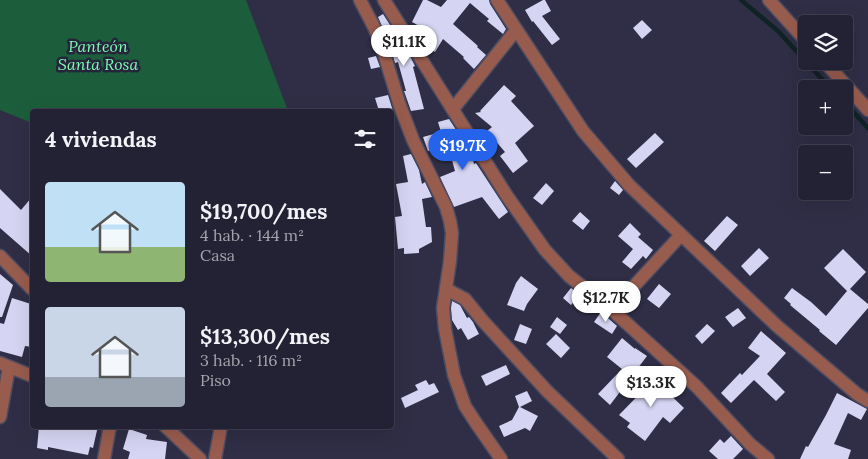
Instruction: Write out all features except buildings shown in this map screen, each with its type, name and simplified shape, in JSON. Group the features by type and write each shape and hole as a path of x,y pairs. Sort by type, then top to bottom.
{"street":[{"path":"360,0 382,48 413,140 446,207 450,220 452,233 444,308 445,329 454,375 465,406 501,459"},
{"path":"384,0 507,196 545,250 569,276 612,310 698,387 750,444 768,459"},
{"path":"497,0 583,131 629,185 777,326 848,387 868,401"},
{"path":"769,0 798,32"},
{"path":"453,109 516,30"},
{"path":"832,70 868,110"},
{"path":"612,310 681,235"},
{"path":"0,256 30,287"},
{"path":"446,289 465,299 547,391 618,459"},
{"path":"0,417 4,365 30,375"},
{"path":"104,459 109,429"},
{"path":"166,429 200,459"},
{"path":"215,459 220,429"}],"green space":[{"name":"Panteón Santa Rosa","path":"0,0 246,0 287,109 30,109 30,122 0,110"}],"waterway":[{"path":"741,0 778,31 823,80"},
{"path":"853,112 868,128"}]}
